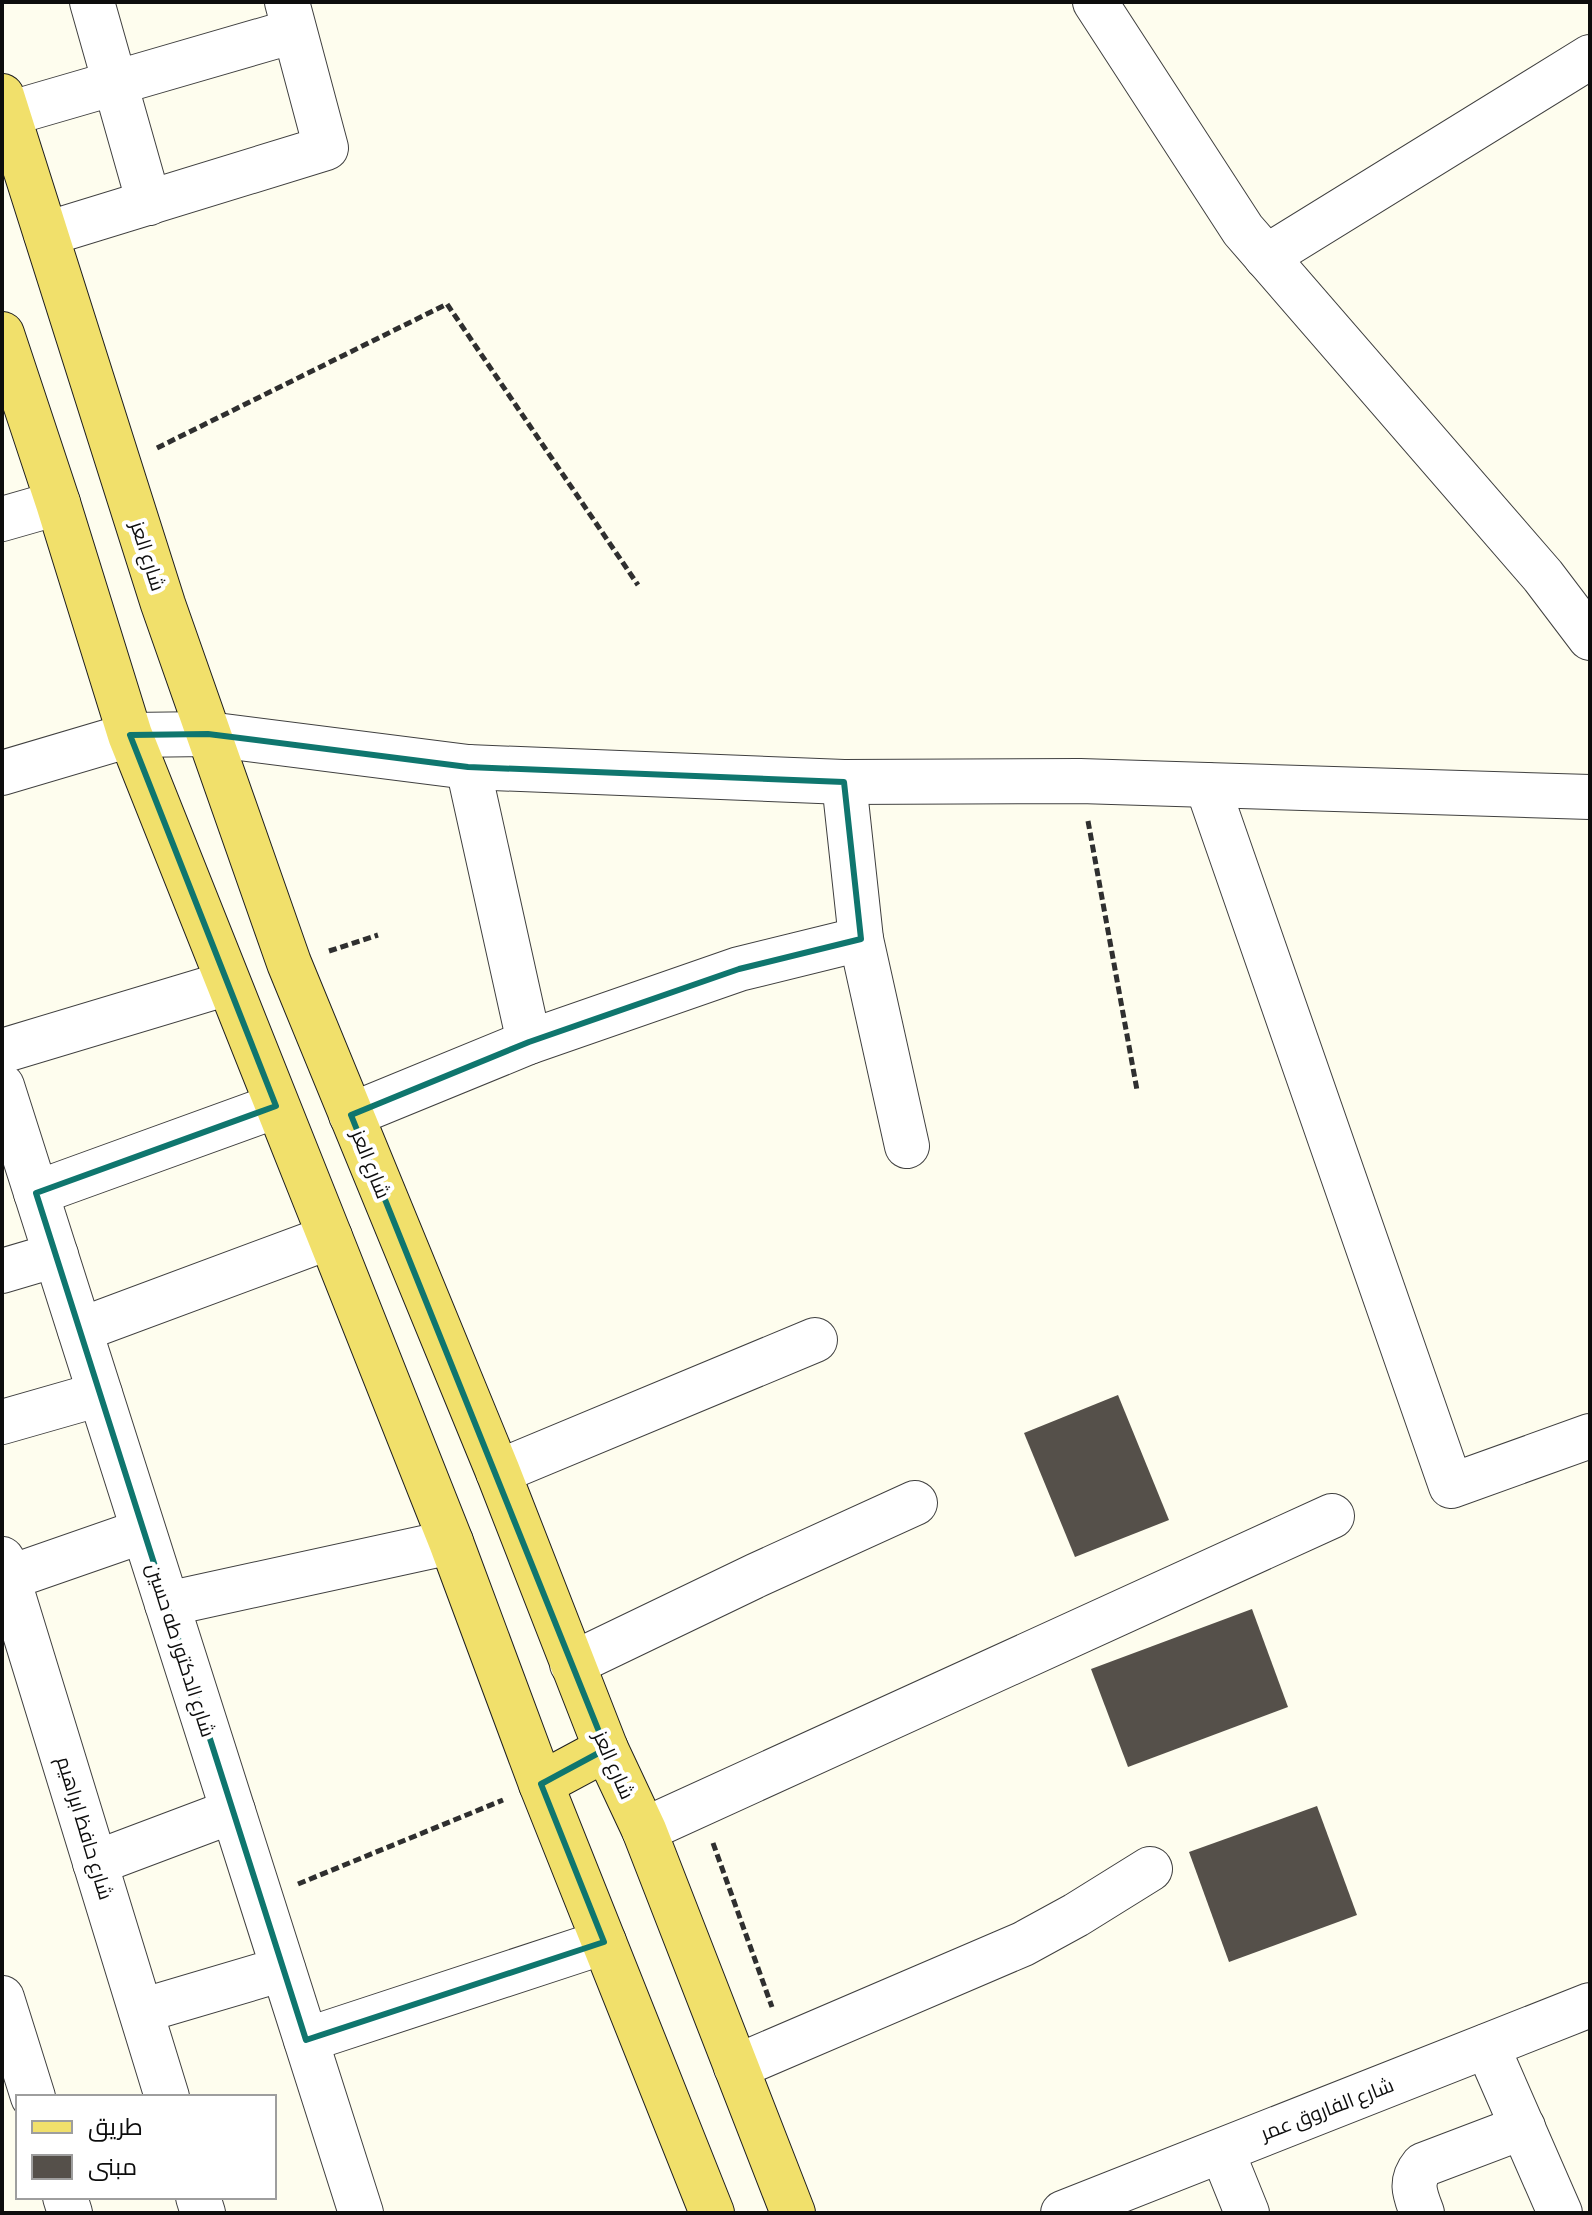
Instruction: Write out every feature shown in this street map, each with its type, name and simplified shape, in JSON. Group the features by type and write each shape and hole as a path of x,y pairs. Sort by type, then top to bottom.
{"main road":[{"name":"شارع العز","path":"5,105 208,734 289,963 498,1472 606,1749 644,1830 793,2213"},
{"path":"2,334 130,735 451,1542 541,1784 712,2213"},
{"path":"541,1784 606,1749"}],"street":[{"path":"92,2 149,203"},
{"path":"1095,2 1243,230 1543,576 1590,638"},
{"path":"5,105 116,85 291,16 326,148 46,234"},
{"path":"1266,257 1590,57"},
{"path":"2,519 58,503"},
{"path":"2,773 130,735 208,734 468,767 844,782 1080,781 1590,797"},
{"path":"468,767 529,1042"},
{"path":"844,782 861,939 907,1146"},
{"path":"1207,785 1451,1486 1590,1436"},
{"path":"351,1115 529,1042 739,969 861,939"},
{"path":"2,1051 228,983"},
{"name":"شارع الدكتور طه حسين","path":"4,1098 361,2213"},
{"path":"36,1193 276,1106"},
{"path":"80,1330 330,1237"},
{"path":"2,1271 56,1255"},
{"path":"498,1472 815,1340"},
{"path":"2,1422 100,1394"},
{"path":"572,1664 915,1503"},
{"path":"644,1830 1332,1516"},
{"path":"8,1592 143,1531"},
{"path":"167,1604 451,1542"},
{"name":"شارع حافظ ابراهيم","path":"8,1592 166,2095"},
{"path":"95,1863 233,1811"},
{"path":"736,2067 1023,1944 1150,1869"},
{"path":"306,2040 604,1942"},
{"path":"141,2011 283,1969"},
{"path":"2,1998 32,2095"},
{"name":"شارع الفاروق عمر","path":"1085,2209 1222,2151 1590,2005"},
{"path":"1487,2046 1560,2213"},
{"path":"1422,2213 1413,2190 1415,2175 1423,2165 1523,2127"},
{"path":"1222,2151 1247,2213"}],"path":[{"path":"120,467 447,304 638,585"},
{"path":"1080,781 1137,1090"},
{"path":"289,963 378,935"},
{"path":"261,1899 541,1784"},
{"path":"698,1805 786,2044"}],"highlighted area":[{"path":"208,734 468,767 844,782 861,939 739,969 529,1042 351,1115 606,1749 541,1784 604,1942 306,2040 36,1193 276,1106 130,735"}],"building":[{"path":"1118,1395 1169,1520 1075,1557 1024,1433"},
{"path":"1252,1609 1288,1707 1128,1767 1091,1669"},
{"path":"1317,1806 1357,1915 1229,1962 1189,1852"}]}
